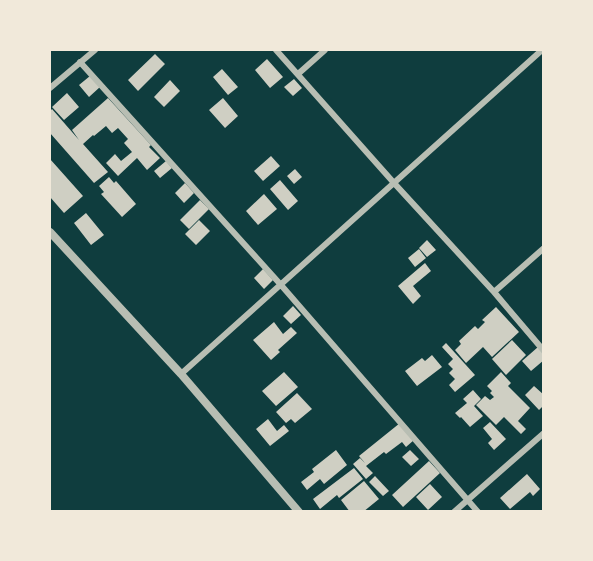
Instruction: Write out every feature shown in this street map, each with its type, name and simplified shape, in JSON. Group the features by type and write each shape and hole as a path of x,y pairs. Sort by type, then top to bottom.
{"street":[{"path":"50,88 95,50"},
{"path":"276,50 494,292 543,351"},
{"path":"298,74 326,50"},
{"path":"181,374 542,50"},
{"path":"80,62 281,285 478,512"},
{"path":"50,232 181,374 298,512"},
{"path":"494,292 543,248"},
{"path":"454,512 543,433"}],"building":[{"path":"155,54 165,64 138,91 128,80"},
{"path":"267,59 283,77 270,88 255,70"},
{"path":"222,69 238,87 228,95 213,77"},
{"path":"90,76 100,87 89,97 79,85"},
{"path":"294,79 302,88 293,96 284,87"},
{"path":"170,80 180,91 164,107 154,97"},
{"path":"67,93 79,107 64,120 52,107"},
{"path":"108,98 160,158 147,170 137,158 118,176 106,163 115,154 121,161 132,152 124,143 128,139 118,128 112,133 106,126 83,144 108,172 94,183 50,133 50,111 52,109 79,140 72,130"},
{"path":"223,98 238,116 225,128 209,110"},
{"path":"271,156 280,166 263,181 254,171"},
{"path":"50,159 83,196 64,213 50,197"},
{"path":"166,161 172,168 160,178 154,171"},
{"path":"295,169 302,177 294,184 287,176"},
{"path":"109,177 114,183 116,181 136,204 122,217 101,194 104,192 99,186"},
{"path":"280,180 298,201 288,210 270,189"},
{"path":"185,183 194,193 184,203 175,193"},
{"path":"264,194 277,209 258,225 246,211"},
{"path":"200,200 209,209 189,229 180,220"},
{"path":"86,213 104,235 91,245 74,223"},
{"path":"199,220 210,231 196,245 185,234"},
{"path":"427,240 436,250 427,257 419,248"},
{"path":"419,249 426,258 415,267 408,258"},
{"path":"425,263 431,271 413,286 421,296 413,304 398,286"},
{"path":"263,269 273,280 264,289 254,278"},
{"path":"293,306 301,315 291,324 283,316"},
{"path":"496,307 519,332 492,357 483,347 466,363 455,350 461,344 459,341 475,326 478,329 485,322 482,320"},
{"path":"274,322 283,334 291,327 297,333 278,350 280,352 271,360 253,340"},
{"path":"512,340 526,355 506,375 492,359"},
{"path":"446,343 475,375 455,392 449,385 455,379 449,373 453,369 448,364 453,359 442,347"},
{"path":"538,347 544,353 544,360 531,371 522,361"},
{"path":"432,355 442,367 417,386 405,371 422,358 425,361"},
{"path":"284,372 298,387 276,406 262,391"},
{"path":"501,372 511,383 508,386 530,408 518,421 526,429 521,434 504,417 496,425 476,405 485,396 490,400 494,397 487,386"},
{"path":"534,386 544,395 544,405 539,410 525,395"},
{"path":"473,390 481,399 474,406 483,416 470,427 455,413 467,403 463,399"},
{"path":"297,393 312,409 295,423 291,419 286,423 276,412"},
{"path":"268,419 277,431 284,425 289,431 270,446 256,429"},
{"path":"490,422 506,439 494,450 488,443 492,439 483,428"},
{"path":"400,423 414,440 406,447 402,442 366,466 373,473 366,479 353,464 360,458 365,463 359,456"},
{"path":"336,450 347,465 324,484 320,479 307,490 301,482 314,472 312,469"},
{"path":"410,450 419,459 411,466 402,457"},
{"path":"429,461 440,473 403,507 392,495"},
{"path":"354,468 363,479 339,498 337,495 320,509 313,499"},
{"path":"527,474 540,489 533,496 530,492 510,509 500,498"},
{"path":"375,476 389,491 383,496 369,482"},
{"path":"364,481 379,499 363,512 350,512 341,500"},
{"path":"430,484 442,497 428,510 416,497"}]}
